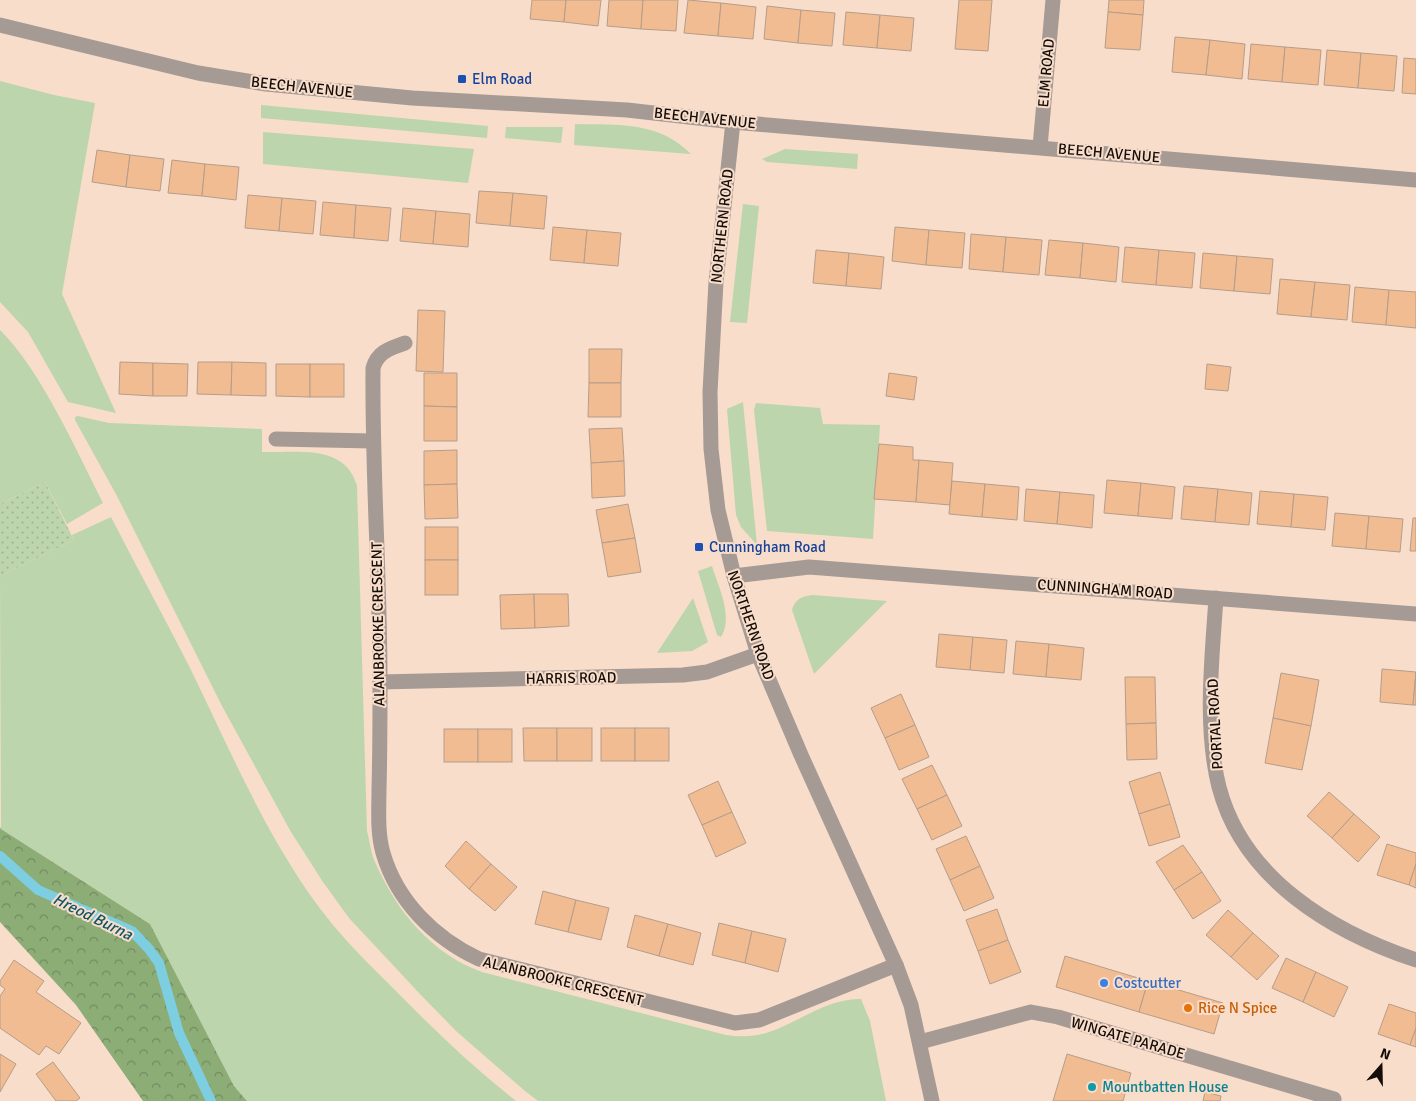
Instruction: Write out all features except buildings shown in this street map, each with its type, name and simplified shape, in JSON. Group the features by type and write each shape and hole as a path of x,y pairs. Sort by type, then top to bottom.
{"street":[{"name":"ELM ROAD","path":"1040,147 1052,0"},
{"name":"BEECH AVENUE","path":"0,25 198,73 266,84 412,98 627,110 733,122 1416,180"},
{"name":"NORTHERN ROAD","path":"733,122 716,282 710,420 718,510 734,576 758,654 801,755 896,965 911,1005 932,1101"},
{"name":"ALANBROOKE CRESCENT","path":"405,343 380,353 376,358 373,368 372,440 378,548 380,682 379,837 389,871 410,907 442,938 459,950 479,959 508,968 735,1023 759,1020 896,965"},
{"path":"276,438 372,440"},
{"name":"CUNNINGHAM ROAD","path":"734,576 809,567 1416,614"},
{"name":"PORTAL ROAD","path":"1216,598 1211,710 1213,755 1220,788 1240,835 1273,879 1324,919 1349,934 1416,960"},
{"name":"HARRIS ROAD","path":"380,682 683,675 707,672 758,654"},
{"name":"WINGATE PARADE","path":"920,1042 1031,1012 1058,1018 1334,1099"}],"green space":[{"path":"0,81 95,103 62,294 116,413 68,402 28,332 0,302"},
{"path":"261,105 488,126 487,138 261,118"},
{"path":"575,124 622,125 651,130 678,143 691,154 574,145"},
{"path":"506,127 563,127 561,143 505,138"},
{"path":"263,132 474,149 468,183 263,164"},
{"path":"785,149 858,154 857,169 767,162 762,159"},
{"path":"743,204 759,206 747,323 730,322"},
{"path":"0,330 30,367 44,389 103,503 67,524 45,482 0,504"},
{"path":"743,402 757,545 741,527 736,515 727,409"},
{"path":"756,403 820,408 823,424 880,425 873,539 767,531 754,410"},
{"path":"78,416 109,423 262,429 262,452 318,453 342,463 351,472 357,486 367,831 376,864 394,899 432,943 464,964 482,972 726,1035 748,1036 764,1034 825,1006 837,1002 861,999 870,1021 886,1101 538,1101 525,1091 456,1031 419,993 349,918 323,882 291,832 222,706 117,496 75,420 75,417"},
{"path":"45,482 74,540 0,576 0,504"},
{"path":"111,517 188,664 253,799 310,895 348,942 410,1006 469,1062 516,1101 247,1101 234,1086 150,924 1,829 0,576 74,540 72,535"},
{"path":"712,566 724,602 726,620 725,629 721,637 717,635 698,571"},
{"path":"813,595 887,601 814,674 792,610 799,599"},
{"path":"693,598 708,642 692,651 657,653"},
{"path":"0,827 150,924 234,1086 247,1101 143,1101 76,1005 0,922"}],"waterway":[{"name":"Hreod Burna","path":"0,856 38,890 132,931 149,949 159,963 179,1033 211,1101"}],"place":[{"name":"Elm Road","path":"462,79"},
{"name":"Cunningham Road","path":"699,547"},
{"name":"Costcutter","path":"1104,983"},
{"name":"Rice N Spice","path":"1188,1008"},
{"name":"Mountbatten House","path":"1092,1087"}]}
